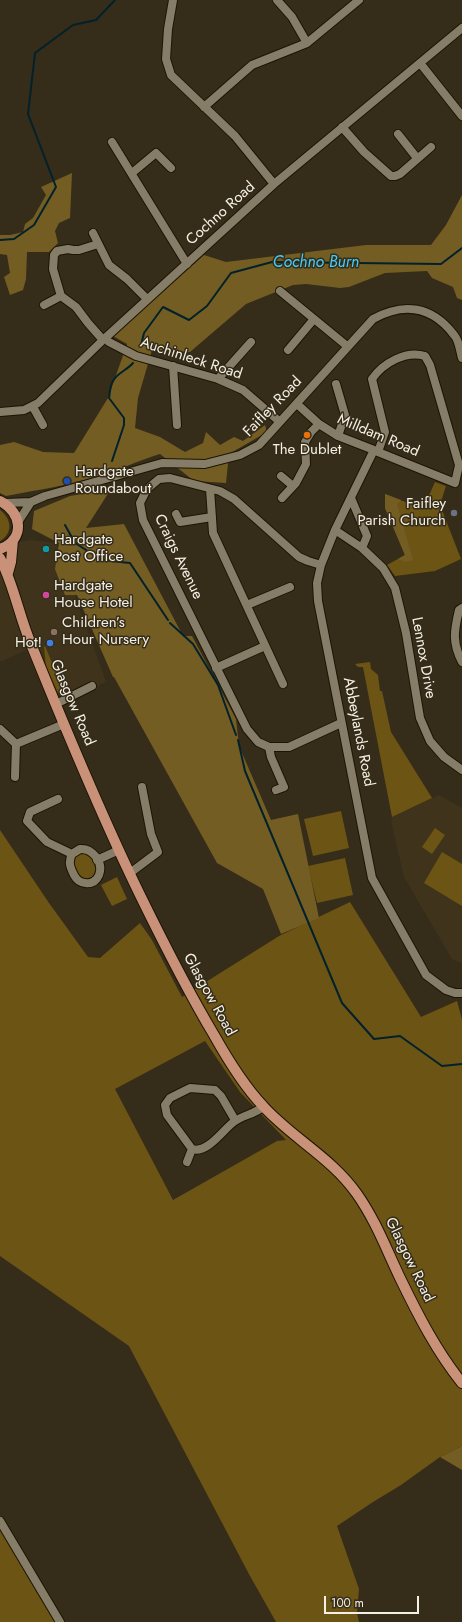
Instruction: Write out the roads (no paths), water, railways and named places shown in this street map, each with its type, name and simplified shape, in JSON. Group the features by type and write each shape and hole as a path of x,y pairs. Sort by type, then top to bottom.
{"main road":[{"path":"0,549 14,540 18,531 18,522 14,512 3,502"},
{"name":"Glasgow Road","path":"8,573 14,540"},
{"name":"Glasgow Road","path":"0,558 8,573 23,626 119,850 168,951 205,1020 241,1080 263,1107 325,1158 353,1189 367,1209 379,1231 400,1278 436,1346 462,1383"}],"street":[{"path":"277,0 292,17 307,43"},
{"path":"204,107 252,65 307,43 360,0"},
{"path":"172,2 166,59 171,75 176,82 235,136 274,184"},
{"name":"Cochno Road","path":"0,412 24,410 33,406 45,397 106,341 147,299 274,184 462,28"},
{"path":"420,62 462,116"},
{"path":"342,127 364,152 391,176 400,174 431,147"},
{"path":"398,134 418,158"},
{"path":"112,142 187,264"},
{"path":"132,174 156,153 171,168"},
{"path":"93,234 109,266 127,279 147,299"},
{"path":"98,244 79,250 62,249 54,255 53,269 61,296 76,307 88,323 106,341"},
{"path":"280,291 348,346"},
{"path":"44,305 61,296"},
{"name":"Faifley Road","path":"3,502 31,502 45,496 162,462 205,464 240,456 259,445 373,319 386,312 401,308 419,310 433,315 455,336 462,358"},
{"path":"288,350 314,319"},
{"name":"Auchinleck Road","path":"106,341 136,356 218,379 243,390 280,422"},
{"path":"218,379 251,342"},
{"name":"Abbeylands Road","path":"455,483 459,465 430,365 425,356 414,353 398,358 376,374 372,379 385,432 335,530 321,565 317,583 318,601 372,878 426,975 446,990 455,993 462,993"},
{"path":"173,366 177,425"},
{"path":"336,384 344,415 338,436"},
{"name":"Milldam Road","path":"297,404 319,424 338,436 455,483"},
{"path":"33,406 43,425"},
{"path":"282,498 293,486 306,464 304,442 319,424"},
{"path":"281,476 293,486"},
{"name":"Craigs Avenue","path":"269,747 258,742 247,729 143,520 140,502 147,489 158,479 170,478 220,491 234,499 299,557 321,565"},
{"path":"210,489 213,533 283,684"},
{"path":"351,498 367,536 362,548"},
{"path":"18,522 31,502"},
{"path":"176,514 180,522 212,517"},
{"name":"Lennox Drive","path":"335,530 362,548 383,568 395,588 406,633 420,718 430,741 444,757 462,770"},
{"path":"247,605 290,587"},
{"path":"462,608 459,610 454,631 458,654 462,662"},
{"path":"216,668 265,646"},
{"path":"56,704 92,686"},
{"path":"276,790 284,787 270,757 269,747 289,747 342,723"},
{"path":"16,744 64,724"},
{"path":"0,729 16,744 15,777"},
{"path":"130,873 158,852 151,834 142,787"},
{"path":"58,799 30,812 27,821 47,842 72,854"},
{"path":"80,849 85,849 95,855 98,860 100,871 96,879 91,882 82,883 75,877 69,863 72,854 80,849"},
{"path":"98,860 119,850"},
{"path":"192,1149 167,1115 165,1105 170,1098 190,1088 215,1090 221,1096 235,1120"},
{"path":"192,1149 195,1150 210,1144 235,1120 256,1112 263,1107"},
{"path":"187,1162 192,1149"},
{"path":"0,1521 60,1622"}],"waterway":[{"path":"0,240 14,239 34,225 56,187 28,114 35,53 73,25 96,20 115,0"},
{"name":"Cochno Burn","path":"141,345 144,333 163,307 189,320 207,306 231,273 272,262 441,264 462,248"},
{"name":"Cochno Burn","path":"112,461 124,425 124,418 109,398 111,387 115,378 133,363"},
{"path":"65,525 75,543 102,560 130,563 168,620"},
{"path":"170,623 193,644 218,685 236,735"},
{"path":"238,740 245,771 342,1003 374,1039 400,1036 442,1066 462,1064"}],"place":[{"name":"The Dublet","path":"307,435"},
{"name":"Hardgate Roundabout","path":"67,481"},
{"name":"Faifley Parish Church","path":"454,513"},
{"name":"Hardgate Post Office","path":"46,549"},
{"name":"Hardgate House Hotel","path":"46,595"},
{"name":"Children’s Hour Nursery","path":"54,632"},
{"name":"Hot!","path":"50,643"}]}
